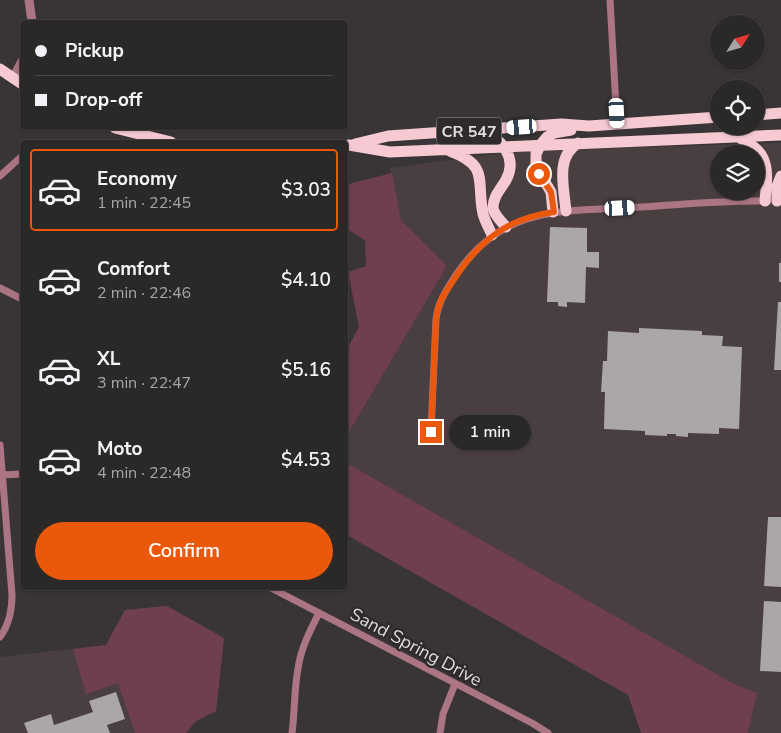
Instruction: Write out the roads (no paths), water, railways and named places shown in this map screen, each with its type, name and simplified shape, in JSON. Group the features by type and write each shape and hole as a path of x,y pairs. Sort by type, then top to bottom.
{"main road":[{"path":"0,69 18,81"},
{"path":"765,115 778,116"},
{"name":"CR 547","path":"348,145 388,136 561,124 590,126 710,118"},
{"path":"554,212 551,192 535,164 536,154 547,137 554,133 590,126"},
{"path":"122,130 163,140"},
{"path":"484,130 498,139 504,146 510,159 507,179 495,198 493,208 506,227"},
{"path":"737,135 757,148 763,158 766,172 765,201"},
{"name":"CR 547","path":"348,145 390,152 781,135"},
{"path":"566,211 563,175 564,159 570,148 578,143"},
{"path":"446,149 466,158 477,168 483,214 492,235"},
{"path":"779,201 777,186 781,176"}],"street":[{"path":"30,0 32,20"},
{"path":"610,0 617,124"},
{"path":"0,176 20,158"},
{"path":"431,432 438,304 469,257 492,235 527,218 554,212 724,201 779,201"},
{"path":"0,288 20,298"},
{"path":"0,445 12,596 9,620 0,637"},
{"path":"2,475 20,474"},
{"name":"Sand Spring Drive","path":"274,590 405,656 548,733"},
{"path":"292,733 299,663 304,646 319,613"},
{"path":"440,733 443,714 454,684"}]}
